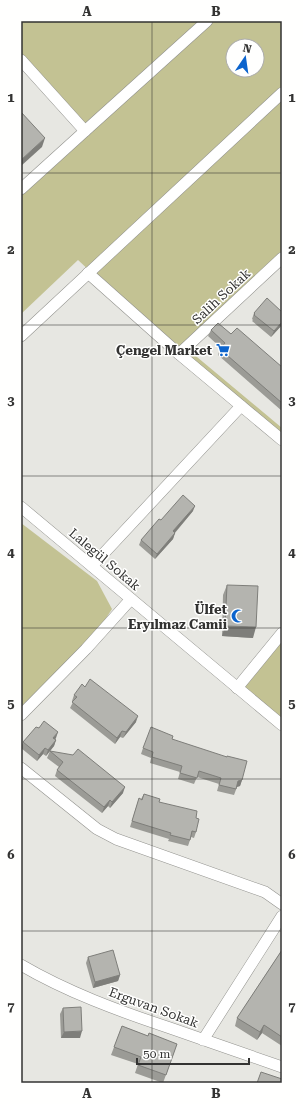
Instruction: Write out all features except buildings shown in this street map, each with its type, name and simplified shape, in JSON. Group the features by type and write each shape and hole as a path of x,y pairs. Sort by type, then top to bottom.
{"street":[{"path":"21,189 207,21"},
{"path":"21,60 85,131"},
{"path":"21,336 282,93"},
{"name":"Salih Sokak","path":"179,354 282,258"},
{"path":"88,274 179,354 282,440"},
{"path":"92,566 241,406"},
{"name":"Lalegül Sokak","path":"21,507 282,725"},
{"path":"21,715 86,649 131,599"},
{"path":"237,688 282,633"},
{"path":"21,768 97,829 116,839 265,892 282,904"},
{"path":"203,1040 282,916"},
{"name":"Erguvan Sokak","path":"22,967 95,1000 145,1020 282,1067"}],"shaded area":[{"path":"21,21 282,21 282,258 185,347 282,428 282,440 179,354 78,260 21,314 21,189 85,131 21,60"},
{"path":"21,523 97,581 112,609 86,649 21,715"},
{"path":"282,637 282,725 237,688"}],"place":[{"name":"Çengel Market","path":"223,350"},
{"name":"Ülfet Eryılmaz Camii","path":"238,616"}]}
